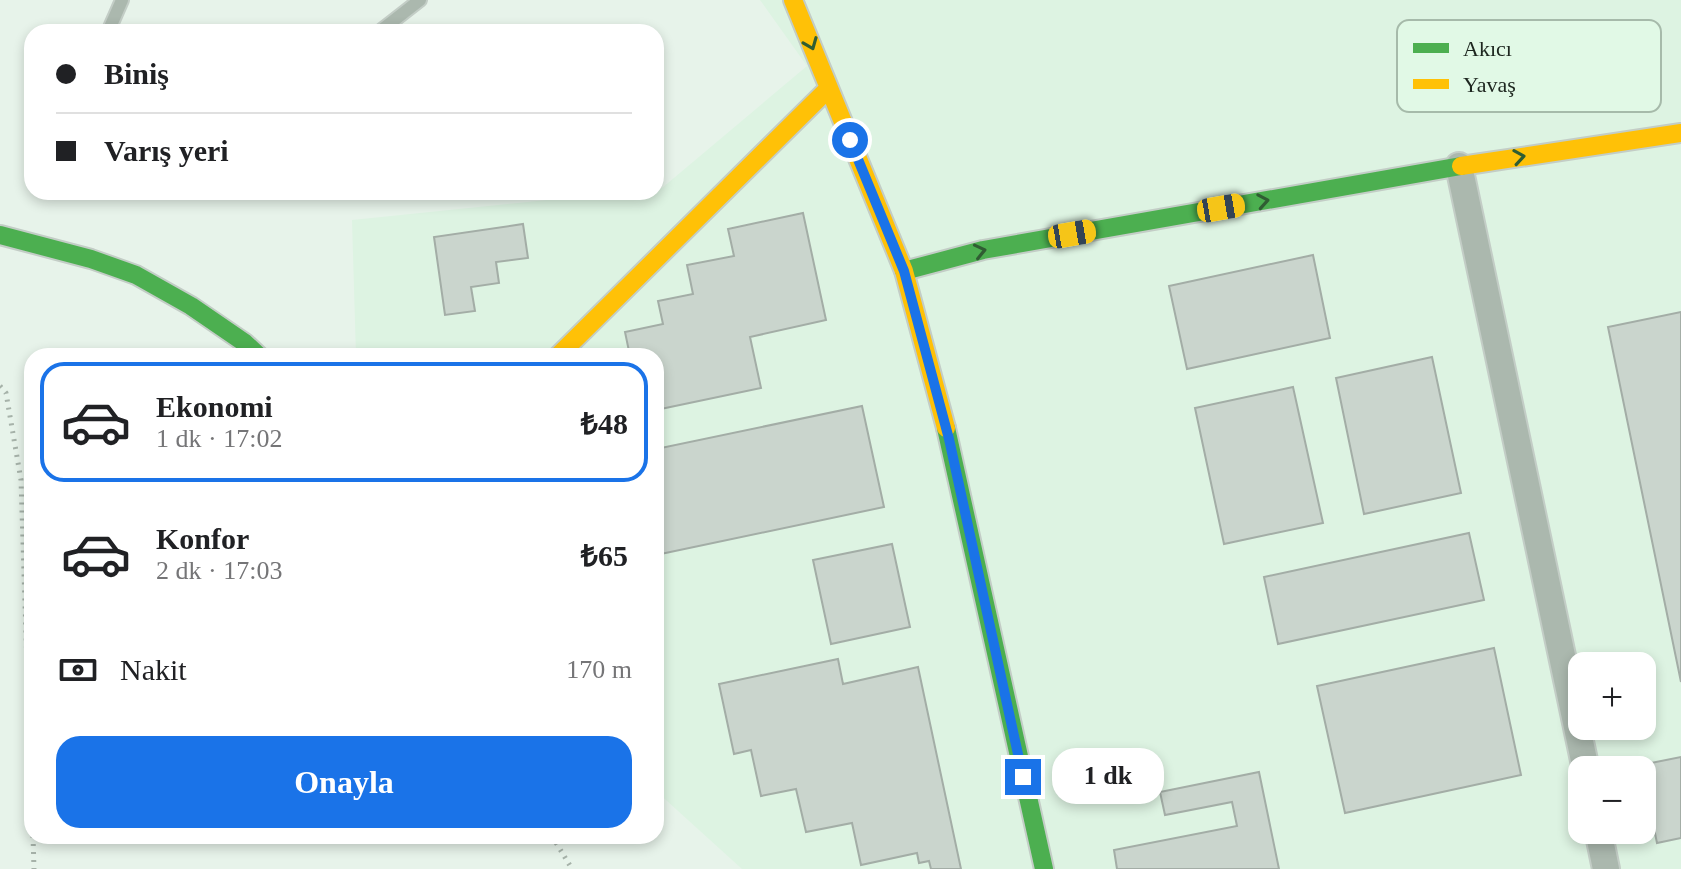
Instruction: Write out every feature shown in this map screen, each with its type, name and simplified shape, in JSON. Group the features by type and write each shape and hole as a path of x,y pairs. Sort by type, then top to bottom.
{"street":[{"path":"793,0 904,271 949,439 1044,869"},
{"path":"566,348 829,88"},
{"path":"904,271 983,250 1459,166 1681,133"},
{"path":"1459,166 1583,756"},
{"path":"0,235 91,259 136,275 191,306 250,348"},
{"path":"1601,844 1606,869"}],"lane":[{"path":"112,24 122,0"},
{"path":"389,24 420,0"}],"path":[{"path":"0,386 6,393 21,480 24,572"},
{"path":"33,844 34,869"},
{"path":"557,844 572,869"}],"shaded area":[{"path":"760,0 1681,0 1681,869 742,869 664,798 664,348 356,348 352,220 546,200 664,200 664,186 807,66"}],"building":[{"path":"803,213 826,320 750,337 761,388 664,408 664,348 628,348 625,332 663,324 658,301 693,294 687,265 734,256 728,229"},
{"path":"523,224 528,258 496,262 499,283 471,287 475,311 445,315 434,237"},
{"path":"1313,255 1330,338 1187,369 1169,286"},
{"path":"1681,312 1681,682 1608,327"},
{"path":"1432,357 1461,493 1364,514 1336,378"},
{"path":"1293,387 1323,523 1224,544 1195,408"},
{"path":"862,406 884,507 664,553 664,447"},
{"path":"1469,533 1484,600 1278,644 1264,577"},
{"path":"892,544 910,627 831,644 813,560"},
{"path":"1494,648 1521,775 1345,813 1317,686"},
{"path":"838,659 843,684 918,667 961,869 931,869 929,861 919,863 917,853 861,865 852,823 806,832 796,789 761,796 751,750 734,754 719,684"},
{"path":"1681,757 1681,838 1657,843 1656,838 1656,762"},
{"path":"1259,772 1279,869 1117,869 1114,850 1237,826 1232,802 1165,815 1160,792"}],"traffic: fast":[{"path":"904,271 983,250 1461,166"},
{"path":"0,235 91,259 136,275 191,306 250,348"},
{"path":"946,428 1044,869"}],"traffic: slow":[{"path":"793,0 904,271 946,428"},
{"path":"566,348 829,88"},
{"path":"1461,166 1681,133"}],"route":[{"path":"850,140 904,271 949,439 1023,777"}]}
